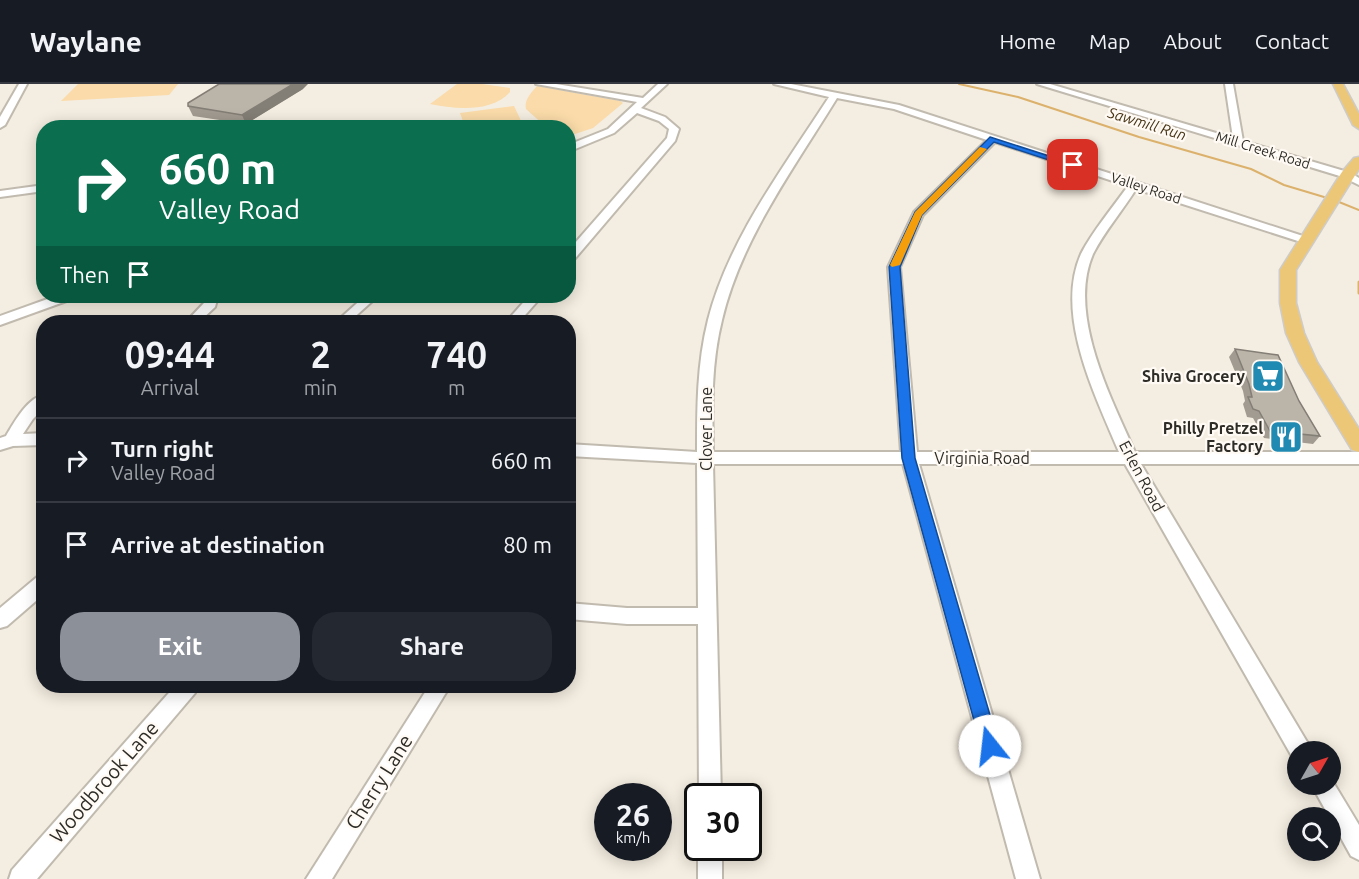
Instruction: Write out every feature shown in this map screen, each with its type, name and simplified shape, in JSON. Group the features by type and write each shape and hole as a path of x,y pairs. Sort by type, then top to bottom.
{"main road":[{"path":"1338,84 1359,125"},
{"path":"1359,161 1353,179 1305,240 1288,270 1288,303 1295,333 1308,362 1359,445"}],"street":[{"path":"0,125 23,84"},
{"path":"540,84 646,100"},
{"path":"576,146 611,131 637,110 663,84"},
{"name":"Valley Road","path":"778,84 896,107 1305,240"},
{"name":"Mill Creek Road","path":"1041,84 1077,89 1353,179"},
{"path":"1229,84 1238,142"},
{"name":"Clover Lane","path":"710,783 704,404 708,358 721,299 732,269 749,235 835,94"},
{"path":"576,250 672,139 674,129 670,124 656,115 637,110"},
{"path":"993,139 918,214 894,267 909,458 1028,879"},
{"name":"Erlen Road","path":"1134,184 1087,255 1080,287 1080,329 1099,386 1130,459 1296,741"},
{"path":"0,194 36,189"},
{"path":"0,321 48,303"},
{"path":"199,315 210,303"},
{"path":"350,315 364,303"},
{"path":"518,315 530,303"},
{"path":"6,442 36,407"},
{"path":"6,442 36,440"},
{"name":"Virginia Road","path":"576,450 706,458 1359,458"},
{"path":"0,620 36,589"},
{"path":"576,612 627,616 708,616"},
{"name":"Woodbrook Lane","path":"21,879 182,693"},
{"name":"Cherry Lane","path":"318,879 436,693"},
{"path":"1328,795 1359,848"},
{"path":"710,861 710,879"}],"shaded area":[{"path":"78,84 178,84 169,95 61,101"},
{"path":"457,84 482,84 510,88 510,92 493,103 472,108 430,104"},
{"path":"537,86 623,103 593,128 576,134 576,120 538,120 526,109 530,94"},
{"path":"514,106 521,120 462,120 460,113"}],"building":[{"path":"219,84 293,84 242,115 188,106 188,103"},
{"path":"1235,349 1278,355 1299,401 1320,436 1270,431 1259,411 1253,409 1248,397 1252,397 1249,384"}],"waterway":[{"name":"Sawmill Run","path":"959,84 1018,97 1139,137 1251,169 1284,185 1324,197"},
{"name":"Sawmill Run","path":"1339,202 1359,210"},
{"name":"Sawmill Run","path":"1359,282 1359,293"}],"slow traffic":[{"path":"895,265 918,214 983,149"}],"place":[{"name":"Shiva Grocery","path":"1268,376"},
{"name":"Philly Pretzel Factory","path":"1286,437"}],"route":[{"path":"990,746 909,458 894,267 918,214 993,139 1073,165"}]}
